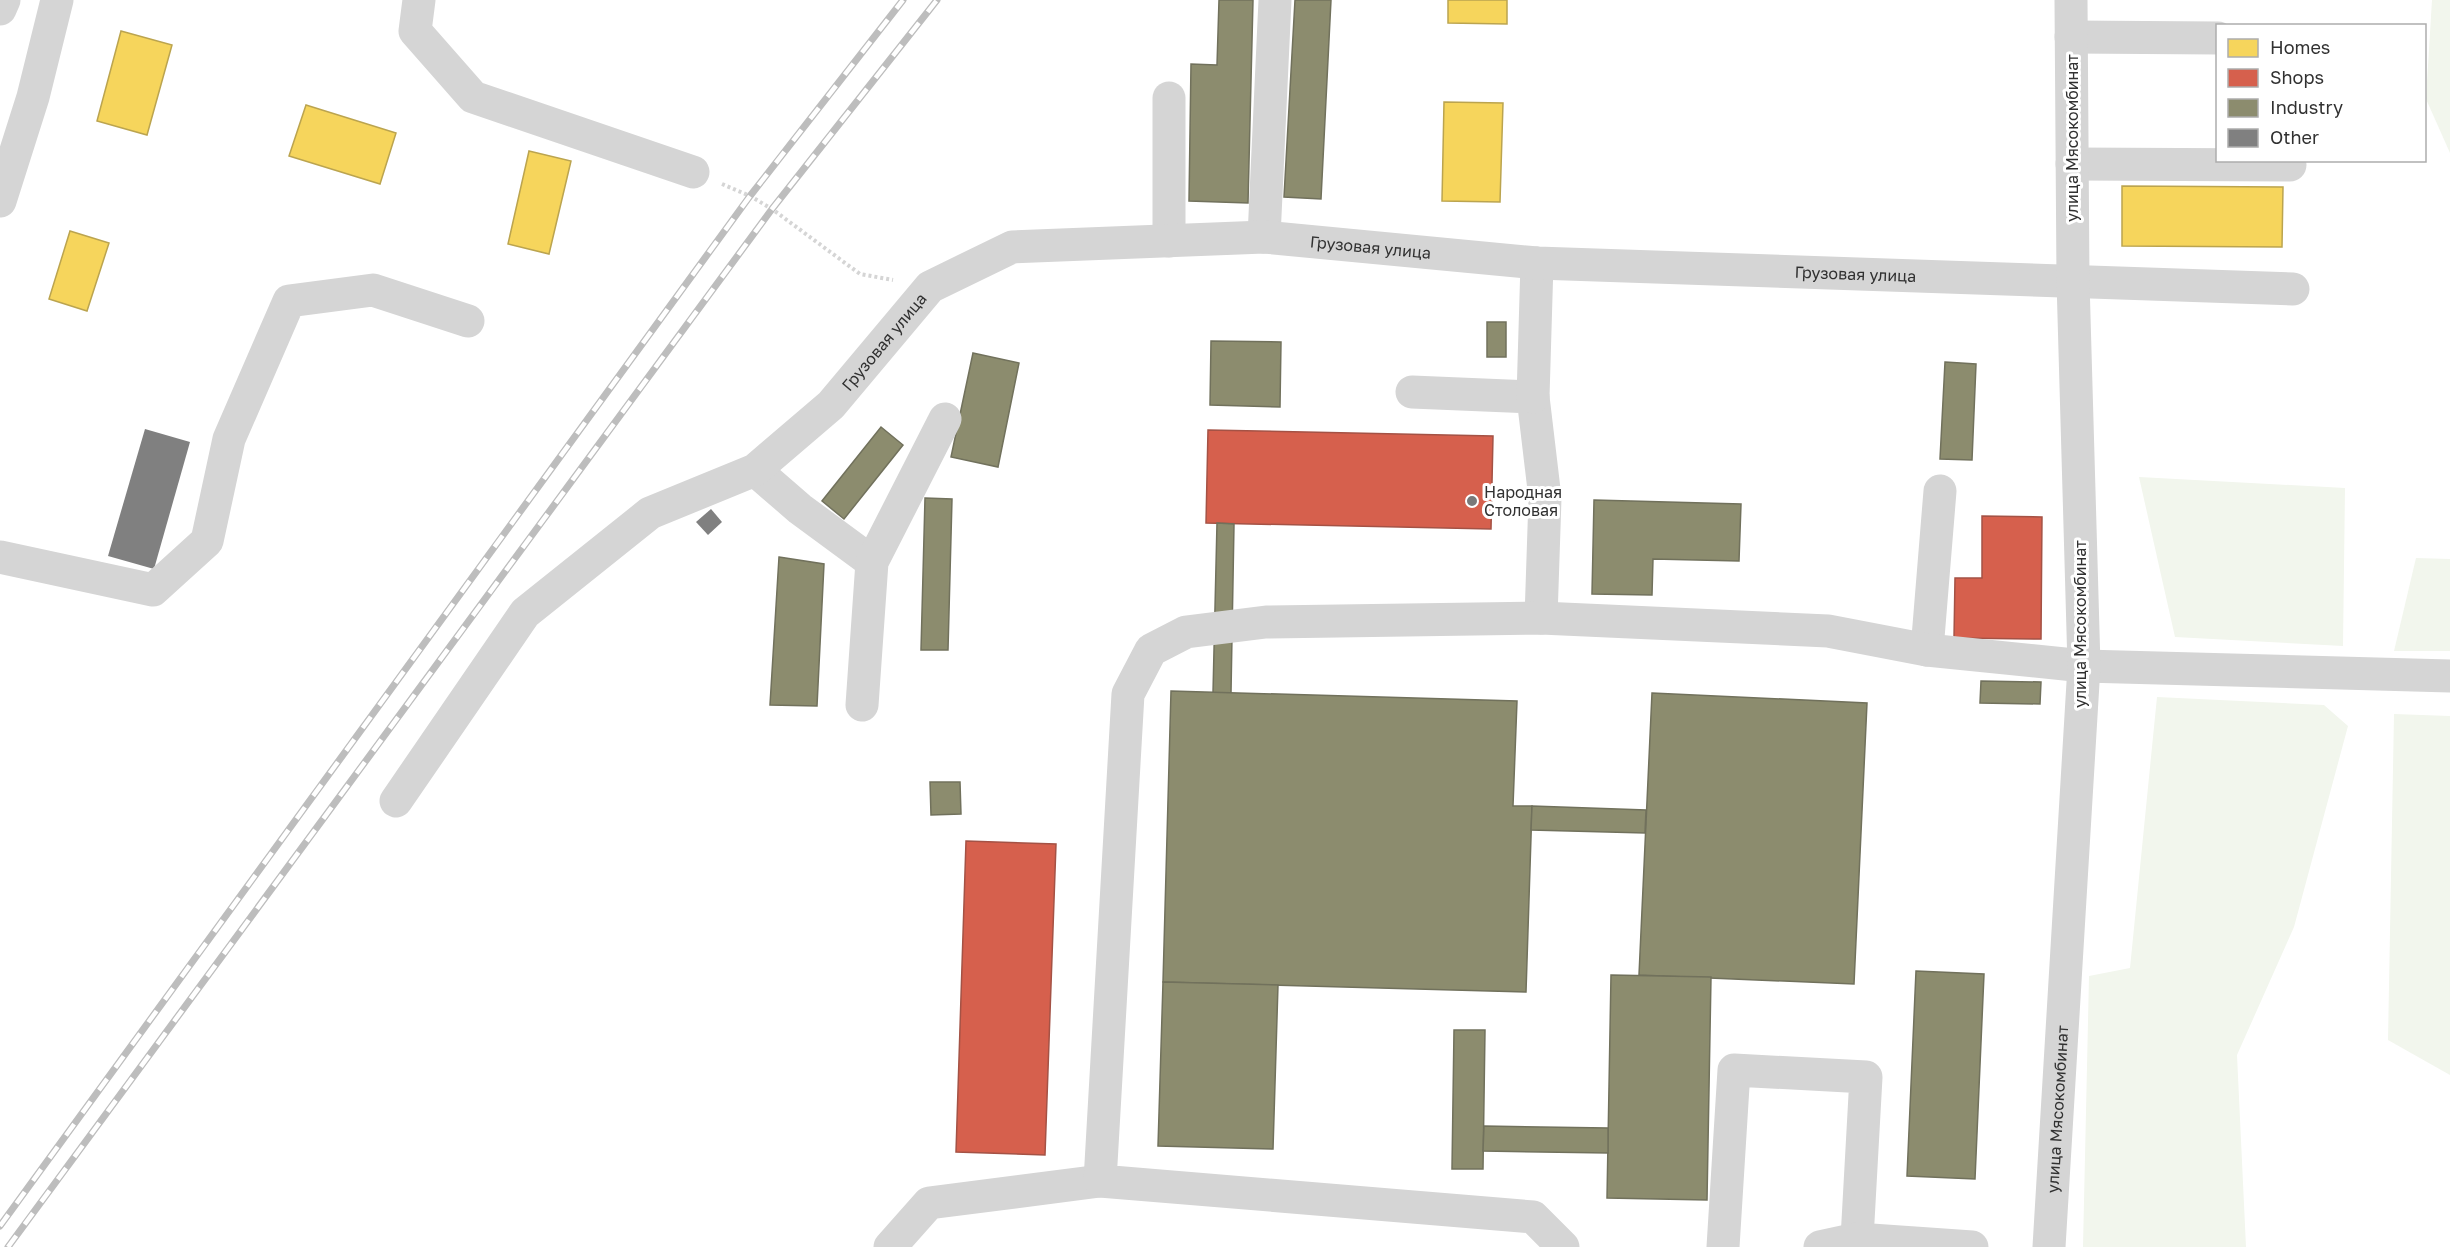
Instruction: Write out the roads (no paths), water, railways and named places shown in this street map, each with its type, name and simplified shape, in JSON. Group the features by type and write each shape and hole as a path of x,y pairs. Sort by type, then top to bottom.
{"street":[{"path":"0,9 4,0"},
{"path":"0,201 33,97 57,0"},
{"path":"419,0 415,31 473,97 693,172"},
{"path":"1264,237 1275,0"},
{"name":"улица Мясокомбинат","path":"2049,1247 2084,666 2073,280 2071,0"},
{"path":"2072,37 2216,38"},
{"path":"1169,98 1170,241"},
{"path":"2072,164 2290,165"},
{"name":"Грузовая улица","path":"396,801 525,613 650,513 755,470 831,405 930,287 1012,247 1264,237 1536,263 2293,289"},
{"path":"1536,263 1533,397 1545,498 1541,618"},
{"path":"0,557 153,590 207,541 229,439 289,301 373,290 468,321"},
{"path":"1412,392 1533,397"},
{"path":"862,705 872,562 945,419"},
{"path":"755,470 800,509 872,562"},
{"path":"1927,650 1940,490"},
{"path":"1100,1181 1128,694 1151,650 1186,632 1266,621 1541,618 1828,631 1927,650 2084,666 2450,676"},
{"path":"1723,1247 1734,1070 1866,1077 1857,1239"},
{"path":"890,1247 929,1203 1100,1181 1533,1217 1563,1247"},
{"path":"1820,1247 1857,1239 1972,1247"}],"railway":[{"path":"0,1226 750,196 903,0"},
{"path":"8,1247 772,209 937,0"}],"place":[{"name":"Народная Столовая","path":"1472,501"}]}
